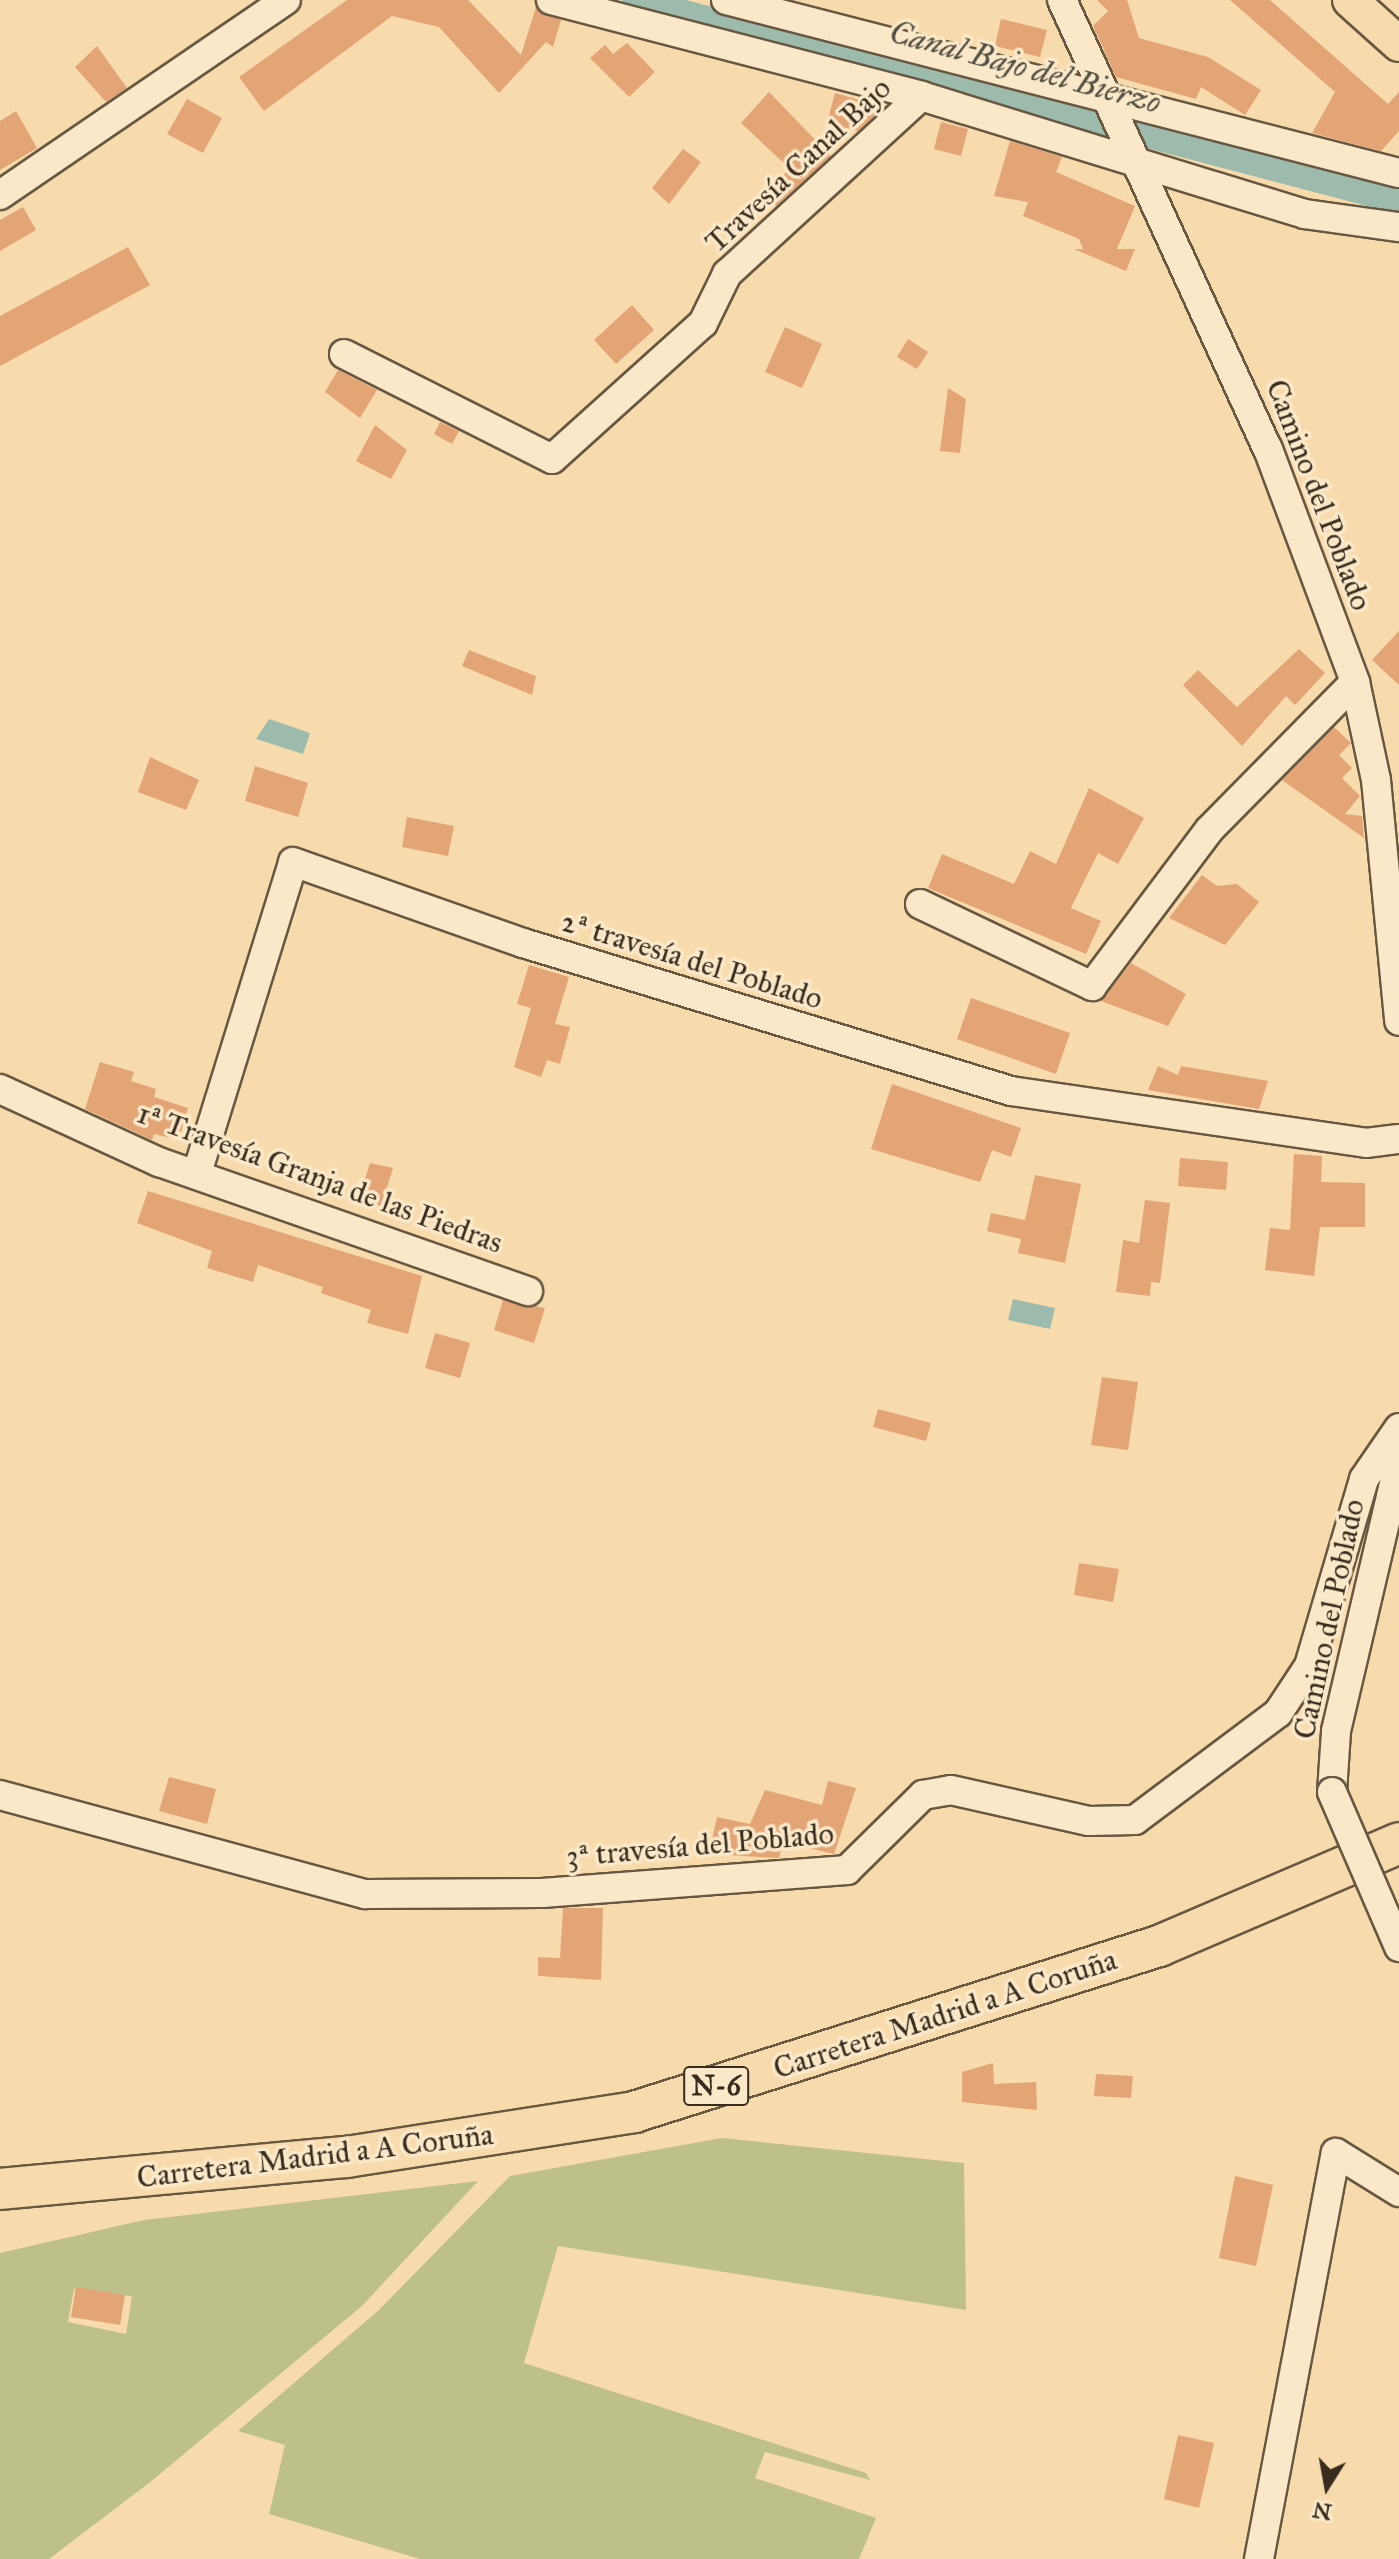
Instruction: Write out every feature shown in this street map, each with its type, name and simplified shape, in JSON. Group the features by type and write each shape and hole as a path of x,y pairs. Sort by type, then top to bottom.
{"highway":[{"name":"Carretera Madrid a A Coruña","path":"0,2189 347,2157 634,2112 1159,1946 1399,1843"}],"main road":[{"path":"1350,0 1399,44"}],"street":[{"path":"0,195 286,0"},
{"path":"551,0 921,96 1130,156 1305,214 1399,227"},
{"path":"726,0 1399,173"},
{"name":"Camino del Poblado","path":"1062,0 1130,156 1174,232 1255,420 1355,682 1376,780 1399,1021"},
{"name":"Travesía Canal Bajo","path":"344,354 552,459 703,323 727,274 921,96"},
{"path":"920,904 1092,986 1210,829 1355,682"},
{"name":"2ª travesía del Poblado","path":"197,1173 293,862 523,943 1011,1091 1366,1143 1399,1139"},
{"name":"1ª Travesía Granja de las Piedras","path":"0,1089 197,1173 528,1291"},
{"name":"3ª travesía del Poblado","path":"0,1795 365,1894 542,1893 847,1870 923,1795 951,1790 1089,1821 1135,1820 1278,1713 1309,1666 1364,1479 1399,1428"},
{"name":"Camino del Poblado","path":"1399,1462 1336,1731 1332,1792 1399,1948"},
{"path":"1259,2559 1336,2153 1399,2192"}],"green space":[{"path":"722,2138 964,2163 966,2310 558,2246 524,2363 866,2473 870,2480 765,2452 755,2478 876,2518 859,2559 420,2559 269,2514 285,2445 238,2431 379,2310 510,2176"},
{"path":"478,2181 362,2306 149,2483 49,2559 0,2559 0,2253 144,2220","holes":["74,2289 132,2296 126,2334 68,2322"]}],"shaded area":[{"path":"269,719 310,733 303,754 256,739"},
{"path":"1013,1299 1055,1308 1050,1329 1008,1320"}],"building":[{"path":"347,0 468,0 521,55 536,7 561,20 553,47 546,42 499,93 439,27 392,16 264,111 239,77"},
{"path":"1097,0 1127,0 1139,38 1208,57 1261,90 1245,115 1201,87 1196,99 1116,77 1093,26 1108,11"},
{"path":"1230,0 1270,0 1388,104 1399,92 1399,131 1381,151 1312,133 1335,92"},
{"path":"1001,19 1047,30 1040,57 995,46"},
{"path":"627,43 655,72 629,97 590,58 605,45 613,54"},
{"path":"97,46 127,88 106,102 75,67"},
{"path":"769,92 831,156 776,206 763,193 790,169 741,123"},
{"path":"835,93 884,107 858,131 827,123"},
{"path":"187,99 222,118 203,153 167,134"},
{"path":"16,111 37,148 0,170 0,121"},
{"path":"941,122 968,129 961,156 934,149"},
{"path":"1010,141 1062,157 1056,172 1135,206 1117,249 1135,249 1126,271 1074,249 1083,249 1079,239 1023,216 1028,202 994,196"},
{"path":"683,149 701,162 669,204 652,188"},
{"path":"23,207 36,230 0,251 0,220"},
{"path":"128,247 150,285 0,366 0,316"},
{"path":"632,305 654,330 616,364 594,340"},
{"path":"785,327 822,344 802,388 765,372"},
{"path":"908,339 928,352 917,369 897,357"},
{"path":"338,370 377,390 360,418 325,392"},
{"path":"948,388 966,399 960,453 940,451"},
{"path":"440,422 459,431 452,444 434,434"},
{"path":"375,425 407,450 391,479 356,461"},
{"path":"1399,631 1399,685 1372,660"},
{"path":"1299,649 1325,673 1295,705 1286,696 1242,746 1183,685 1198,670 1237,707"},
{"path":"469,650 536,676 532,695 462,666"},
{"path":"1334,727 1351,743 1339,755 1352,768 1342,778 1360,796 1345,814 1362,816 1364,838 1282,780"},
{"path":"150,757 199,780 186,810 138,792"},
{"path":"255,766 308,783 298,817 245,801"},
{"path":"1089,788 1144,818 1118,864 1098,853 1071,908 1101,921 1086,954 928,888 942,854 1014,884 1030,851 1056,864"},
{"path":"407,817 454,826 448,856 402,847"},
{"path":"1202,875 1217,886 1237,884 1259,902 1225,945 1169,918"},
{"path":"1131,963 1186,994 1168,1026 1101,1001"},
{"path":"529,965 569,977 555,1024 570,1027 560,1064 547,1060 541,1077 514,1067 531,1008 517,1004"},
{"path":"971,998 1070,1033 1056,1074 957,1039"},
{"path":"100,1062 134,1072 131,1081 156,1089 154,1097 188,1108 181,1132 173,1130 170,1138 154,1134 152,1140 85,1109"},
{"path":"1158,1066 1178,1075 1181,1066 1268,1081 1259,1109 1148,1090"},
{"path":"892,1084 1021,1128 1011,1157 992,1150 980,1182 871,1149"},
{"path":"1294,1154 1322,1156 1321,1182 1365,1183 1365,1227 1320,1227 1314,1276 1265,1270 1270,1228 1290,1230"},
{"path":"1180,1158 1228,1162 1226,1190 1178,1186"},
{"path":"370,1163 393,1168 381,1206 358,1201"},
{"path":"1035,1175 1081,1184 1065,1263 1018,1253 1021,1239 987,1231 991,1213 1025,1220"},
{"path":"148,1191 422,1276 408,1334 367,1323 371,1310 321,1293 323,1287 258,1265 253,1282 207,1268 212,1251 137,1223"},
{"path":"1145,1200 1170,1203 1160,1283 1151,1282 1150,1296 1116,1292 1123,1240 1139,1243"},
{"path":"503,1300 545,1308 534,1343 494,1330"},
{"path":"435,1333 470,1343 460,1378 425,1368"},
{"path":"1102,1377 1138,1382 1128,1450 1091,1445"},
{"path":"878,1409 931,1423 926,1441 873,1427"},
{"path":"1079,1563 1119,1569 1113,1602 1074,1595"},
{"path":"169,1777 216,1789 207,1824 159,1811"},
{"path":"828,1781 856,1788 834,1854 783,1842 779,1858 709,1854 717,1817 750,1824 765,1790 822,1805"},
{"path":"563,1908 603,1908 601,1980 538,1976 538,1957 560,1958"},
{"path":"993,2063 994,2084 1036,2082 1037,2110 962,2102 962,2072"},
{"path":"1096,2074 1133,2076 1131,2098 1094,2096"},
{"path":"1235,2176 1273,2185 1256,2266 1219,2258"},
{"path":"76,2287 125,2295 120,2325 71,2317"},
{"path":"1178,2435 1214,2443 1199,2508 1164,2499"}],"waterway":[{"name":"Canal Bajo del Bierzo","path":"635,0 1399,201"}]}
